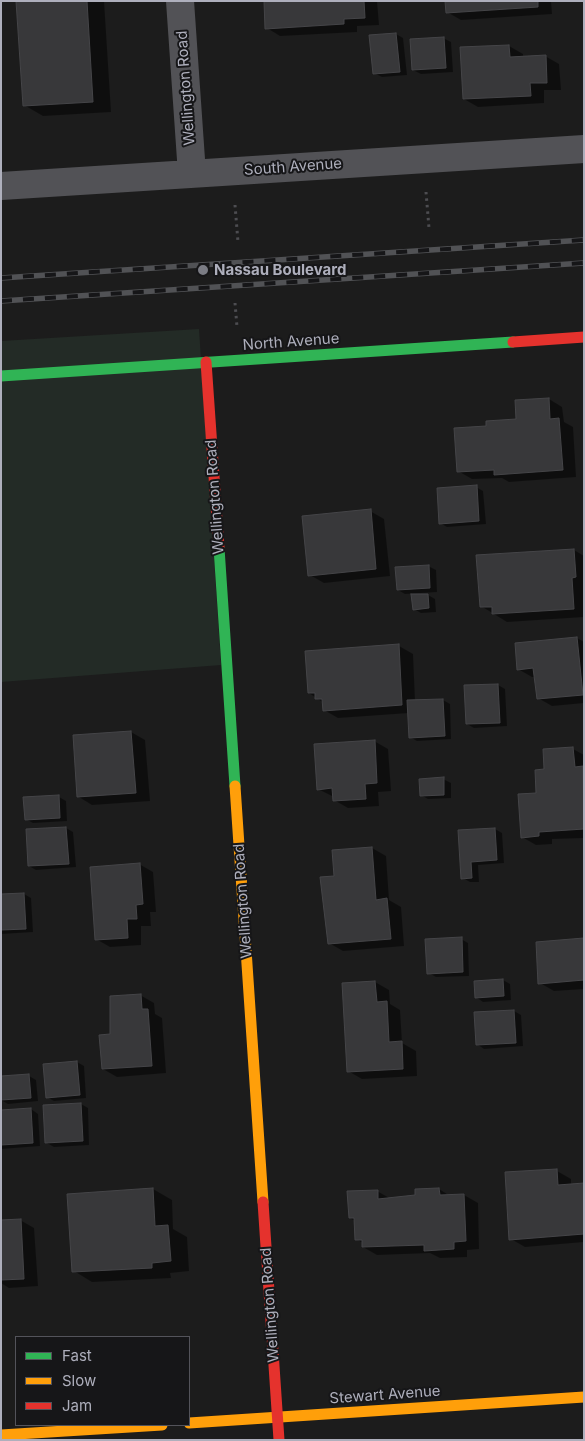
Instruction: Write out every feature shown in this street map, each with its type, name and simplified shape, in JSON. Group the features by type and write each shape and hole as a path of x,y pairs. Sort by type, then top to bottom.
{"street":[{"name":"Wellington Road","path":"180,1 192,174"},
{"name":"South Avenue","path":"1,186 584,148"},
{"name":"North Avenue","path":"1,376 584,337"},
{"name":"Wellington Road","path":"206,362 279,1440"},
{"name":"Stewart Avenue","path":"190,1423 584,1397"},
{"path":"1,1435 146,1426"}],"path":[{"path":"428,215 430,228"}],"shaded area":[{"path":"199,329 221,665 1,682 1,341"}],"building":[{"path":"16,1 87,1 93,102 23,106"},
{"path":"264,1 364,1 365,18 344,19 344,24 265,29"},
{"path":"445,1 538,1 538,7 446,13"},
{"path":"396,33 400,72 373,74 369,35"},
{"path":"444,37 446,68 412,70 410,39"},
{"path":"509,45 510,57 546,55 547,83 530,83 531,96 463,99 460,47"},
{"path":"549,398 550,419 559,418 563,470 494,475 494,470 457,472 454,428 486,426 486,421 516,419 515,400"},
{"path":"477,485 479,521 439,524 437,488"},
{"path":"371,509 376,569 308,576 302,516"},
{"path":"574,549 576,577 572,578 574,609 492,614 492,607 480,607 476,555"},
{"path":"429,565 430,588 397,590 395,567"},
{"path":"411,594 428,594 429,608 413,610"},
{"path":"577,637 583,695 537,699 533,668 517,670 515,643"},
{"path":"399,644 402,705 323,711 322,699 315,699 315,693 308,693 305,651"},
{"path":"498,684 500,723 466,724 464,685"},
{"path":"443,699 445,736 409,738 407,700"},
{"path":"131,731 136,793 77,797 73,735"},
{"path":"375,740 377,783 365,784 366,799 333,801 332,788 317,790 314,744"},
{"path":"573,747 575,767 583,766 584,829 539,832 539,836 521,838 518,794 536,793 535,770 544,769 543,749"},
{"path":"444,777 444,795 420,796 419,779"},
{"path":"59,795 60,818 25,820 23,797"},
{"path":"66,827 69,864 28,866 26,829"},
{"path":"495,828 497,860 471,862 472,878 461,879 458,830"},
{"path":"372,847 376,900 387,898 391,939 328,944 320,877 334,876 332,850"},
{"path":"140,863 143,904 136,905 137,919 127,919 128,938 95,940 90,867"},
{"path":"24,893 26,929 1,930 1,894"},
{"path":"462,937 463,972 427,974 425,939"},
{"path":"584,938 584,980 538,984 536,942"},
{"path":"503,979 504,996 475,998 474,981"},
{"path":"375,981 377,1002 387,1001 389,1042 402,1041 403,1069 347,1072 342,983"},
{"path":"141,994 142,1009 148,1009 152,1066 102,1069 99,1035 110,1034 110,996"},
{"path":"514,1010 516,1043 476,1045 474,1012"},
{"path":"77,1061 80,1095 46,1098 43,1064"},
{"path":"29,1074 31,1098 1,1100 1,1076"},
{"path":"81,1103 83,1141 45,1143 43,1105"},
{"path":"31,1108 33,1143 1,1145 1,1110"},
{"path":"557,1169 558,1185 584,1183 584,1234 509,1240 505,1172"},
{"path":"153,1188 155,1226 168,1225 171,1261 152,1263 152,1268 72,1272 67,1194"},
{"path":"439,1188 440,1195 464,1194 466,1241 454,1242 454,1249 424,1251 424,1245 362,1247 362,1240 355,1240 354,1218 349,1218 347,1191 378,1190 378,1199 415,1195 415,1189"},
{"path":"21,1219 24,1279 1,1280 1,1220"}],"railway":[{"path":"1,278 584,240"},
{"path":"1,301 584,263"}],"traffic: fast":[{"path":"1,376 513,342"},
{"path":"219,548 235,786"}],"traffic: slow":[{"path":"235,786 263,1202"},
{"path":"190,1423 584,1397"},
{"path":"1,1435 146,1426"}],"traffic: jam":[{"path":"513,342 584,337"},
{"path":"206,362 219,548"},
{"path":"263,1202 279,1440"}],"place":[{"name":"Nassau Boulevard","path":"203,270"}]}
